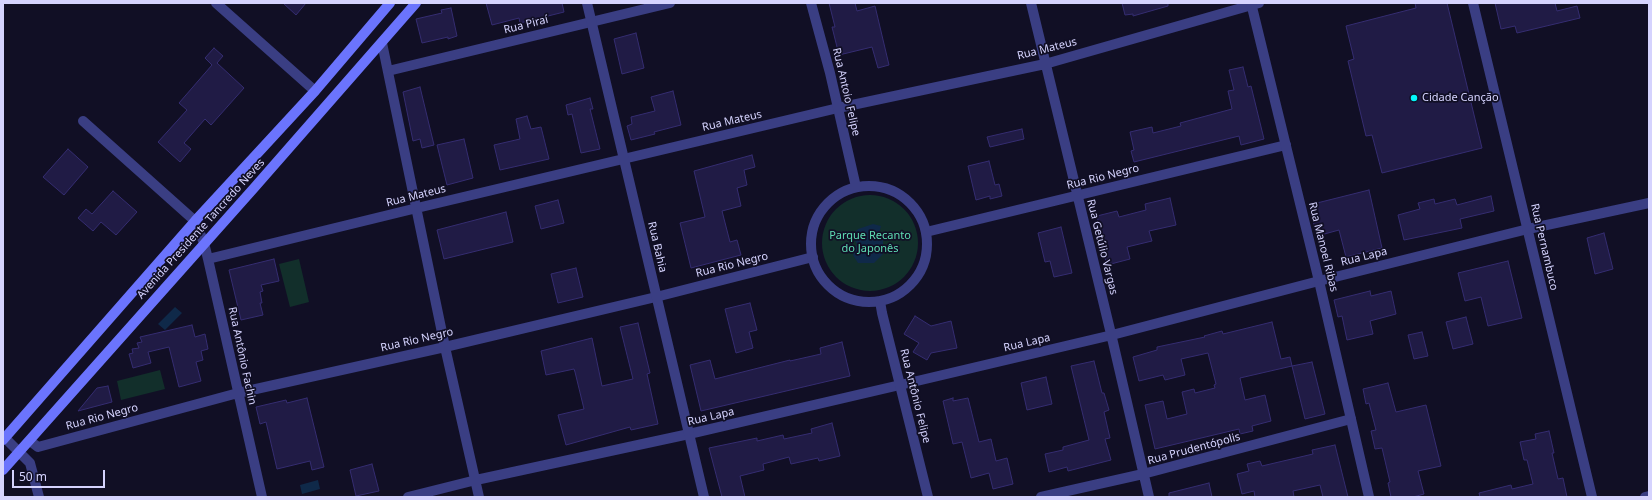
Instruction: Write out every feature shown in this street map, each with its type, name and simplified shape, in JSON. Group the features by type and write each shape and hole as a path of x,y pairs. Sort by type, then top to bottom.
{"main road":[{"name":"Avenida Presidente Tancredo Neves","path":"4,439 195,221 315,90 390,3"},
{"name":"Avenida Presidente Tancredo Neves","path":"3,470 416,3"}],"street":[{"path":"216,3 315,90"},
{"name":"Rua Bahia","path":"587,3 704,497"},
{"name":"Rua Piraí","path":"388,71 670,3"},
{"name":"Rua Antoio Felipe","path":"811,3 838,108 856,187"},
{"name":"Rua Getúlio Vargas","path":"1030,3 1112,335 1149,497"},
{"name":"Rua Pernambuco","path":"1473,3 1592,497"},
{"name":"Rua Mateus","path":"208,259 838,108 1045,64 1254,4"},
{"name":"Rua Manoel Ribas","path":"1254,4 1370,497"},
{"path":"382,43 445,346 480,497"},
{"path":"83,121 195,221"},
{"name":"Rua Rio Negro","path":"926,232 1286,144"},
{"path":"874,185 892,190 908,200 920,215 926,232 927,251 922,268 912,283 897,295 880,301 862,301 846,297 831,287 820,274 813,257 812,239 816,221 825,206 839,194 856,187 874,185"},
{"name":"Rua Lapa","path":"408,497 476,480 900,386 1112,335 1319,281 1528,229 1649,203"},
{"name":"Rua Antônio Fachin","path":"195,221 208,259 262,497"},
{"name":"Rua Rio Negro","path":"38,447 238,393 656,297 813,257"},
{"name":"Rua Antônio Felipe","path":"880,301 928,497"},
{"name":"Rua Prudentópolis","path":"1042,497 1143,474 1351,419"},
{"path":"4,439 20,452 30,463 40,497"},
{"path":"30,441 38,447 32,454 30,463"},
{"path":"1645,497 1649,496"}],"green space":[{"name":"Parque Recanto do Japonês","path":"870,195 888,199 897,203 904,209 910,216 914,225 918,243 914,261 910,270 904,277 897,283 888,287 870,291 852,287 843,283 836,277 830,270 826,261 822,243 826,225 830,216 836,209 843,203 852,199"},
{"path":"299,259 309,302 290,307 279,264"},
{"path":"160,370 165,389 121,400 117,381"}],"water":[{"path":"873,224 881,226 879,233 883,237 883,254 874,263 858,263 853,255 857,244 852,236 858,229"},
{"path":"175,307 182,313 165,330 158,324"},
{"path":"318,480 320,489 302,494 300,485"}],"building":[{"path":"283,3 306,3 296,15"},
{"path":"486,3 562,3 564,12 520,23 519,18 492,25"},
{"path":"829,3 855,3 857,11 875,6 889,65 878,68 872,47 839,55 832,27 835,27"},
{"path":"1122,3 1168,3 1168,6 1133,16 1133,14 1125,15"},
{"name":"Cidade Canção","path":"1415,3 1447,3 1482,148 1382,173 1372,135 1366,136 1348,61 1354,59 1346,26 1416,8"},
{"path":"1495,3 1555,3 1557,11 1577,6 1580,18 1517,33 1515,26 1501,29"},
{"path":"451,8 457,36 422,43 416,19 442,13 441,10"},
{"path":"636,33 644,68 622,74 614,39"},
{"path":"214,48 223,56 217,63 244,88 211,125 205,119 184,143 191,149 180,162 158,142 187,110 179,103 212,65 205,58"},
{"path":"1243,67 1248,87 1251,86 1264,139 1241,145 1239,136 1134,162 1131,151 1134,150 1130,132 1152,127 1153,133 1181,126 1180,123 1232,109 1228,91 1234,90 1229,70"},
{"path":"420,87 434,145 422,148 420,139 413,141 403,92"},
{"path":"673,91 681,125 631,140 627,126 632,124 631,117 655,111 651,97"},
{"path":"590,98 593,109 590,109 600,149 581,153 572,114 568,115 566,105"},
{"path":"527,116 531,129 541,127 549,159 500,170 494,145 520,139 516,119"},
{"path":"1022,129 1024,139 990,147 987,137"},
{"path":"464,139 473,178 447,185 437,145"},
{"path":"68,149 88,167 64,195 43,177"},
{"path":"752,155 755,167 744,170 747,185 737,188 741,206 722,211 730,242 737,240 741,255 691,268 680,223 705,217 694,171"},
{"path":"989,161 995,185 999,184 1002,196 990,199 990,196 976,200 968,166"},
{"path":"1369,190 1382,248 1346,257 1339,230 1317,236 1309,205"},
{"path":"113,191 137,212 116,235 101,222 93,231 78,218 86,209 92,214"},
{"path":"1491,196 1494,211 1460,219 1462,228 1404,240 1398,215 1420,209 1418,203 1434,199 1435,204 1455,199 1457,205"},
{"path":"1170,198 1176,225 1149,231 1152,241 1127,247 1130,259 1107,265 1097,216 1117,211 1119,217 1146,210 1145,204"},
{"path":"558,200 564,223 541,229 535,206"},
{"path":"506,212 513,242 444,259 437,230"},
{"path":"1061,227 1072,273 1054,277 1050,261 1045,262 1038,233"},
{"path":"1604,233 1613,269 1595,274 1587,238"},
{"path":"274,259 279,281 261,285 263,291 260,292 262,303 260,303 263,315 241,320 229,270"},
{"path":"1508,261 1522,318 1488,326 1481,297 1465,301 1458,273"},
{"path":"576,268 583,297 558,303 551,274"},
{"path":"1370,291 1371,296 1391,291 1396,314 1370,321 1373,334 1347,340 1342,316 1338,317 1334,300"},
{"path":"750,303 757,330 749,332 753,348 736,353 725,309"},
{"path":"915,316 931,326 951,321 957,348 931,353 927,360 913,352 919,343 904,334"},
{"path":"1466,317 1473,344 1453,349 1446,322"},
{"path":"1272,322 1281,359 1290,357 1292,366 1240,378 1245,400 1265,395 1271,421 1252,426 1253,431 1240,434 1239,429 1155,449 1145,405 1163,401 1167,419 1187,414 1182,392 1194,389 1195,393 1215,388 1214,385 1216,384 1208,353 1181,359 1185,375 1165,380 1163,375 1139,381 1133,357 1157,350 1157,347 1205,337 1204,336 1222,331 1223,334"},
{"path":"638,323 650,373 647,374 658,424 631,430 630,427 566,445 558,415 584,409 575,372 574,369 546,375 541,351 592,338 602,386 633,379 620,327"},
{"path":"192,325 195,337 205,334 208,349 201,351 203,360 196,362 201,381 179,387 169,347 148,352 151,363 133,368 129,354 133,353 132,349 139,348 137,343 142,342 140,337"},
{"path":"1422,332 1428,356 1414,359 1408,335"},
{"path":"842,342 850,376 701,411 690,365 710,360 715,379 790,360 821,354 820,348"},
{"path":"1094,361 1102,393 1104,393 1109,410 1104,412 1110,438 1105,439 1111,460 1068,471 1067,467 1049,472 1045,454 1063,450 1063,447 1089,440 1071,366"},
{"path":"1312,362 1325,414 1305,419 1292,366"},
{"path":"1046,377 1052,404 1027,410 1021,383"},
{"path":"1388,383 1396,412 1426,405 1441,466 1418,471 1424,494 1413,497 1391,497 1388,483 1390,482 1382,448 1375,449 1371,431 1376,430 1369,403 1366,404 1363,389"},
{"path":"108,386 112,402 78,411 97,388"},
{"path":"307,398 324,467 312,470 310,461 277,469 266,422 260,424 256,407 286,400 287,403"},
{"path":"953,398 953,401 968,398 979,442 991,439 996,461 1007,458 1013,484 993,489 989,473 971,478 962,442 953,444 943,401"},
{"path":"832,423 840,456 819,461 818,458 791,464 789,457 763,464 764,470 740,476 745,497 722,497 709,448 757,438 757,441 783,435 784,439 812,433 811,429"},
{"path":"1549,431 1558,479 1563,478 1567,497 1480,497 1479,493 1511,485 1512,489 1533,484 1527,460 1524,460 1520,442 1536,439 1535,434"},
{"path":"1335,445 1348,497 1323,497 1320,485 1293,491 1294,497 1255,497 1254,491 1242,494 1237,474 1249,471 1247,464 1260,461 1262,466 1313,454 1312,450"},
{"path":"372,464 379,491 356,496 350,470"},
{"path":"1209,483 1212,497 1169,497 1169,493"}],"place":[{"name":"Cidade Canção","path":"1414,98"}]}
